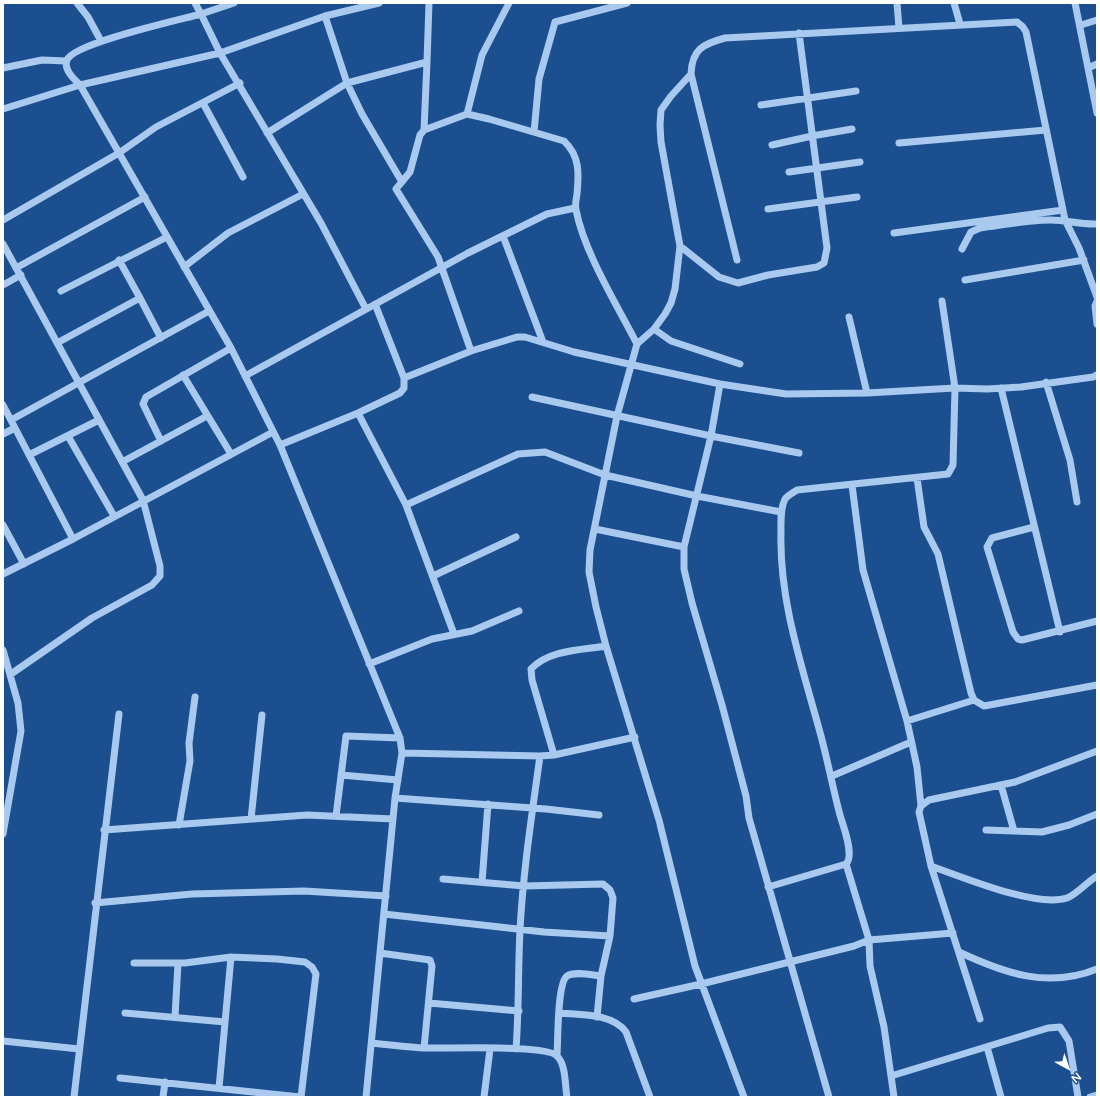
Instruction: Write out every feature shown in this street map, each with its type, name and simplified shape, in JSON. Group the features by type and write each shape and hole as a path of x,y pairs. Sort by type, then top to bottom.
{"street":[{"path":"77,3 88,17 101,41"},
{"path":"195,3 202,14 220,53 240,83 267,133 321,223 366,309"},
{"path":"234,3 202,14 101,41 70,55 66,61 67,70 80,85 231,348 280,445 400,738 402,753 395,798 366,1097"},
{"path":"3,108 80,85 220,53 325,16 379,3"},
{"path":"424,130 429,3"},
{"path":"466,114 482,55 509,3"},
{"path":"534,132 539,79 555,22 627,3"},
{"path":"897,3 899,28"},
{"path":"954,3 960,24"},
{"path":"1075,3 1081,25 1097,113"},
{"path":"325,16 347,83 362,114 402,182"},
{"path":"1081,25 1097,20"},
{"path":"737,260 691,74 692,62 697,51 709,43 725,38 1017,22 1023,27 1065,220 1084,260 1097,296"},
{"path":"680,246 719,277 738,283 768,275 818,267 824,264 827,248 799,33"},
{"path":"3,68 42,60 66,61"},
{"path":"267,133 347,83 427,62"},
{"path":"1088,68 1097,64"},
{"path":"691,74 671,96 661,110 661,142 680,246 675,289 671,303 654,329 637,344 630,364 616,416 590,550 589,572 606,646 635,736 659,820 701,984 744,1097"},
{"path":"3,220 119,153 156,127 240,83"},
{"path":"761,105 856,91"},
{"path":"203,103 243,177"},
{"path":"471,351 438,257 396,189 410,172 420,135 424,130 466,114 564,141 570,147 576,156 579,173 575,208 583,235 591,254 637,344"},
{"path":"772,145 852,129"},
{"path":"899,143 1046,130"},
{"path":"789,172 860,162"},
{"path":"184,267 228,233 303,194"},
{"path":"16,268 145,197"},
{"path":"768,209 857,197"},
{"path":"245,376 442,267 547,214 575,208"},
{"path":"894,233 1063,210"},
{"path":"962,249 971,232 980,228 1048,220 1065,220 1080,224 1097,224"},
{"path":"503,236 543,342"},
{"path":"61,291 119,260 167,237"},
{"path":"3,244 143,500 160,566 160,576 152,585 92,618 11,674"},
{"path":"119,260 161,338"},
{"path":"965,280 1084,260"},
{"path":"3,285 21,275"},
{"path":"57,343 140,298"},
{"path":"1097,300 1095,306 1097,324"},
{"path":"894,1097 884,1027 870,966 869,940 846,864 849,858 847,836 840,816 832,776 789,619 780,558 781,512 785,499 797,490 948,474 951,470 955,388 942,301"},
{"path":"280,445 358,413 400,393 404,388 404,378 375,304"},
{"path":"11,420 209,311"},
{"path":"849,316 867,393"},
{"path":"654,329 671,341 740,364"},
{"path":"404,378 471,351 525,336 574,352 720,384 786,394 867,393 955,388 1001,388 1093,377 1097,375"},
{"path":"161,440 143,404 143,400 146,396 231,348"},
{"path":"183,376 231,454"},
{"path":"1046,382 1071,467 1077,502"},
{"path":"720,384 697,496 684,547 684,569 692,603 722,705 746,796 749,818 789,962 829,1097"},
{"path":"1001,388 1060,632"},
{"path":"532,397 710,436 799,453"},
{"path":"3,405 73,539"},
{"path":"358,413 406,505 454,634"},
{"path":"122,462 207,416"},
{"path":"29,455 99,420"},
{"path":"3,434 15,428"},
{"path":"3,574 73,539 143,500 273,432"},
{"path":"68,436 114,516"},
{"path":"406,505 518,454 525,452 545,452 605,475 697,496 781,512"},
{"path":"917,478 924,527 938,554 970,694 974,700 984,706 1097,685"},
{"path":"852,485 863,570 907,722 916,767 921,806"},
{"path":"3,525 24,564"},
{"path":"1034,528 992,538 987,547 1013,632 1018,639 1022,640 1060,632 1097,621"},
{"path":"595,529 684,547"},
{"path":"433,576 516,537"},
{"path":"369,664 432,639 472,631 519,611"},
{"path":"554,755 532,680 531,669 537,662 550,656 606,646"},
{"path":"3,650 18,703 21,731 3,834"},
{"path":"179,825 190,761 189,743 195,697"},
{"path":"907,722 974,700"},
{"path":"74,1097 95,903 119,714"},
{"path":"251,819 262,716"},
{"path":"336,816 346,736 400,738"},
{"path":"402,753 554,755 635,736"},
{"path":"832,776 911,742"},
{"path":"980,1019 931,866 918,812 921,806 929,800 1015,782 1097,751"},
{"path":"516,1049 519,1012 520,929 540,756"},
{"path":"341,775 398,780"},
{"path":"1001,785 1014,831"},
{"path":"395,798 488,804 599,815"},
{"path":"482,882 488,804"},
{"path":"986,830 1042,832 1069,825 1097,814"},
{"path":"104,830 307,815 393,819"},
{"path":"768,887 846,864"},
{"path":"931,866 1021,896 1048,899 1070,897 1097,876"},
{"path":"444,879 524,886 603,884 610,890 613,898 610,936 601,976 597,1017"},
{"path":"95,903 192,894 304,891 386,896"},
{"path":"384,914 520,929 610,936"},
{"path":"634,999 789,962 869,940 952,933"},
{"path":"959,952 990,967 1028,978 1061,978 1097,969"},
{"path":"380,953 430,960 432,966 424,1048"},
{"path":"219,1088 231,957"},
{"path":"120,1078 301,1097 316,974 305,962 277,959 231,957 178,963 134,962"},
{"path":"175,1017 178,963"},
{"path":"557,1056 562,982 566,976 572,974 601,976"},
{"path":"429,1003 519,1012"},
{"path":"125,1013 225,1022"},
{"path":"559,1013 597,1017 615,1022 621,1026 626,1032 650,1097"},
{"path":"891,1076 1048,1028 1060,1027 1069,1041 1078,1097"},
{"path":"3,1041 79,1049"},
{"path":"372,1043 424,1048 490,1048 552,1052 557,1056 561,1063 567,1097"},
{"path":"987,1047 1001,1097"},
{"path":"484,1097 490,1048"},
{"path":"163,1097 165,1082"},
{"path":"1090,1097 1097,1095"}]}
